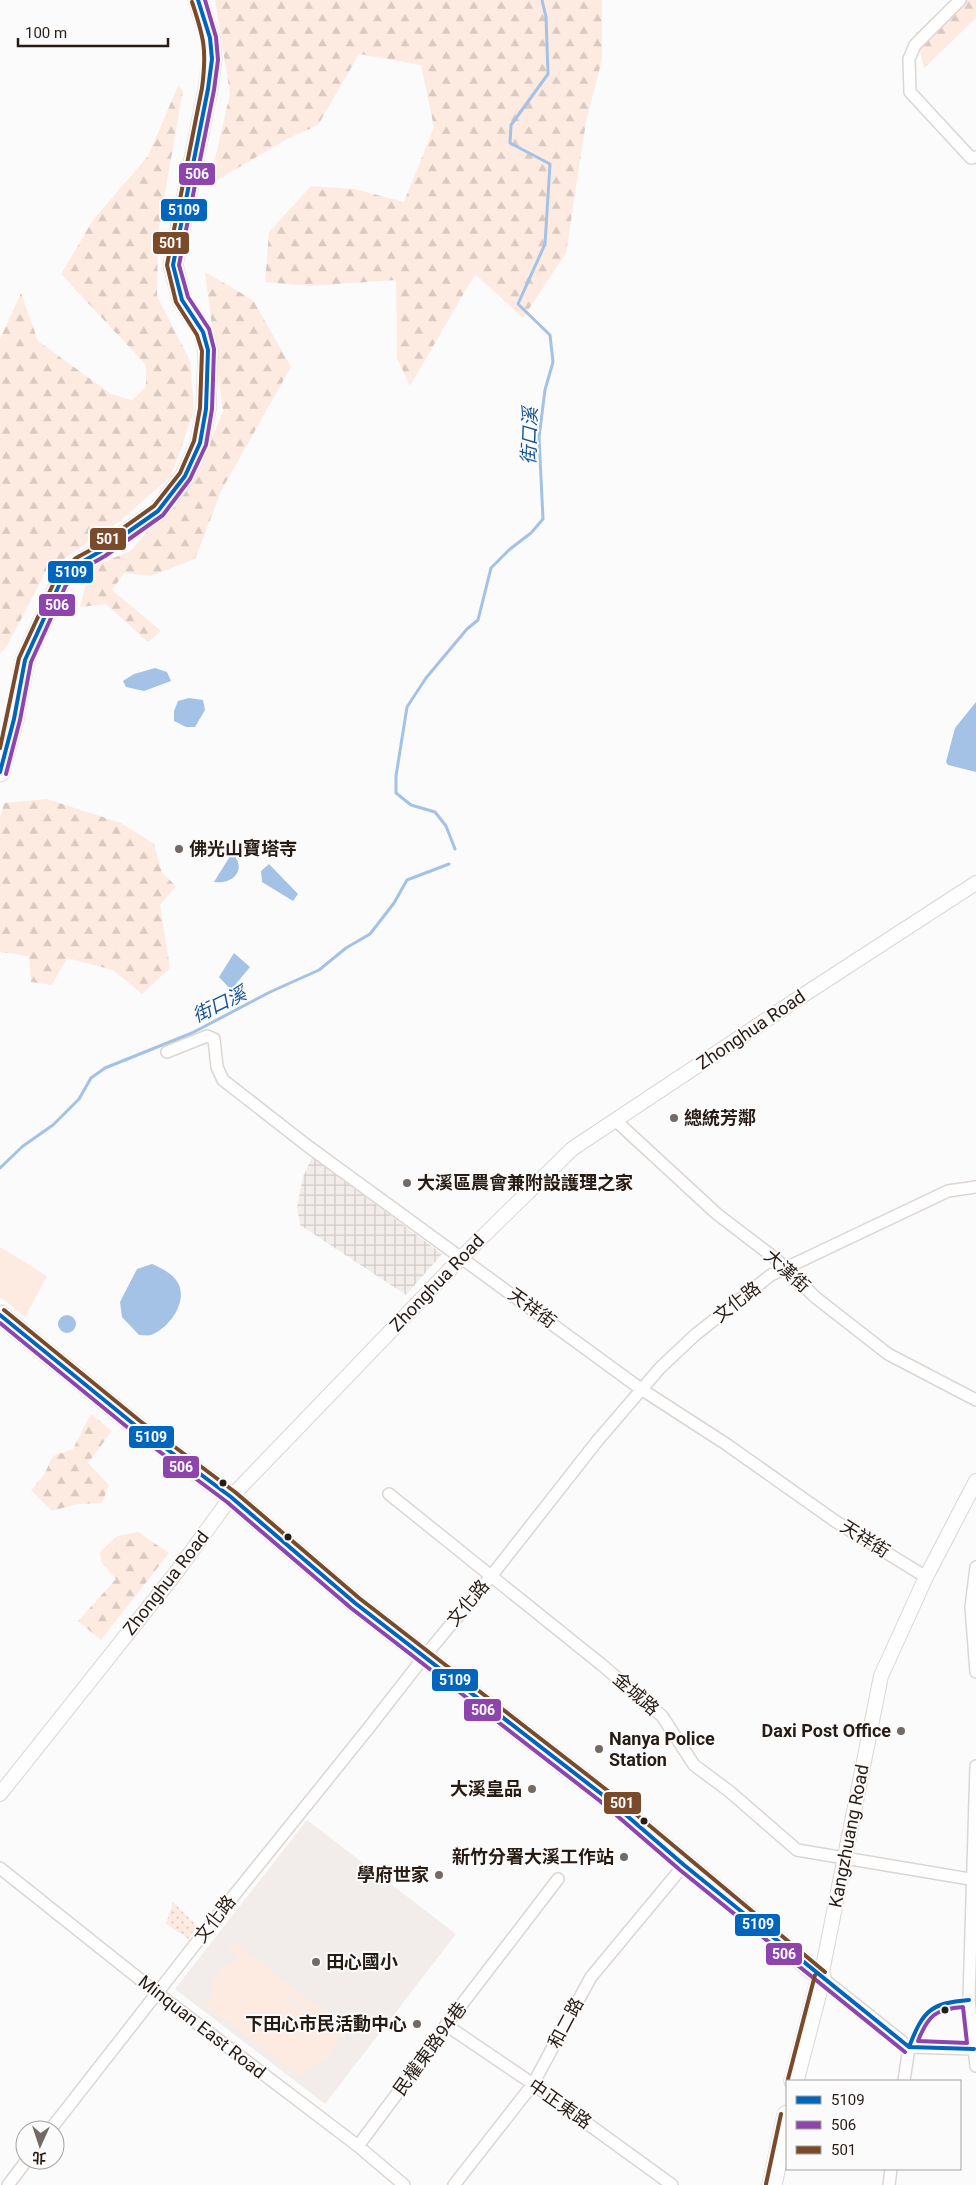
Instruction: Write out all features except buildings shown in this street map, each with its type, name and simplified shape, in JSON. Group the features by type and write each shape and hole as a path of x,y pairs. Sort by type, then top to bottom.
{"main road":[{"path":"0,772 15,712 25,660 61,581 80,563 101,551 158,511 185,476 200,443 206,409 208,350 203,332 182,300 173,264 208,89 212,59 210,38 198,0"},
{"path":"0,1315 129,1421 231,1497 329,1582 604,1796 684,1865 821,1977 794,2080"},
{"path":"772,2185 786,2120"}],"street":[{"path":"960,0 915,45 909,59 910,92 971,158 976,158"},
{"name":"Zhonghua Road","path":"0,1794 175,1574 231,1497 461,1258 572,1149 976,883"},
{"name":"天祥街","path":"167,1052 207,1036 214,1040 218,1067 223,1080 309,1147 641,1389 761,1468 835,1521 926,1577"},
{"name":"大漢街","path":"615,1120 702,1201 786,1268 815,1297 888,1354 976,1400"},
{"name":"文化路","path":"58,2120 598,1440 641,1389 695,1334 771,1275 948,1191 976,1188"},
{"name":"Kangzhuang Road","path":"821,1977 881,1676 926,1577 976,1481"},
{"name":"金城路","path":"388,1494 492,1575 662,1716 694,1765 729,1791 797,1850 974,1879"},
{"path":"976,1567 971,1607 974,1623 976,1672"},
{"path":"976,1766 969,2000 976,2066"},
{"name":"和二路","path":"454,2185 532,2084 591,1977 684,1865"},
{"name":"Minquan East Road","path":"0,1868 157,1993 358,2146 404,2185"},
{"name":"民權東路94巷","path":"358,2146 446,2025 558,1879"},
{"path":"821,1977 909,2047 975,2048"},
{"name":"中正東路","path":"446,2025 532,2084 672,2185"},
{"path":"904,2080 909,2047"},
{"path":"8,2185 19,2170"},
{"path":"889,2185 891,2170"}],"shaded area":[{"path":"312,1157 442,1254 406,1295 300,1225 297,1207 303,1177"},
{"name":"田心國小","path":"307,1820 456,1934 325,2104 175,1989"}],"green space":[{"path":"215,0 602,0 602,59 586,122 566,253 523,318 475,274 410,386 397,358 396,280 310,286 265,282 269,232 311,186 354,189 404,202 434,127 421,65 359,54 318,125 287,139 209,185 230,94"},
{"path":"951,0 976,0 976,18 924,68 916,33"},
{"path":"178,86 183,90 158,233 157,296 190,361 194,411 171,476 120,521 46,571 7,646 0,654 0,339 21,293 38,341 111,394 132,400 146,387 146,365 61,274 93,220 148,156"},
{"path":"205,272 253,300 291,367 222,489 195,559 151,576 124,573 112,590 161,631 148,642 106,604 80,607 90,568 130,551 195,480 223,411"},
{"path":"47,799 121,823 154,844 162,873 176,886 160,905 170,968 142,994 113,970 67,958 52,985 31,982 29,956 0,952 0,818 4,803"},
{"path":"0,1247 47,1276 25,1317 0,1297"},
{"path":"91,1414 112,1431 88,1463 109,1485 102,1503 77,1504 52,1511 31,1490 44,1475 53,1456 73,1449"},
{"path":"138,1532 169,1553 101,1640 78,1621 116,1579 101,1562 100,1552 117,1536"},
{"path":"173,1902 196,1925 189,1939 166,1924"},
{"path":"233,1942 349,2030 343,2038 337,2034 332,2053 328,2058 300,2076 205,2004 211,1996 213,1998 213,1983 218,1972 228,1963 242,1959 228,1948","holes":["289,1996 321,2022 319,2025 287,1999","275,2014 307,2040 306,2042 274,2016"]}],"water":[{"path":"155,668 167,672 171,681 144,691 126,687 123,681 134,674"},
{"path":"189,698 203,700 205,710 195,727 186,727 174,721 174,711 178,701"},
{"path":"976,702 976,772 948,765 946,762 955,728"},
{"path":"232,853 239,865 236,875 227,881 214,882"},
{"path":"269,864 298,894 293,901 262,882 261,871"},
{"path":"234,953 250,967 231,990 219,977"},
{"path":"152,1264 174,1278 181,1292 180,1300 174,1315 164,1327 151,1335 139,1335 122,1317 120,1302 137,1269"},
{"path":"67,1315 75,1320 76,1324 71,1332 67,1333 59,1328 58,1324 63,1316"}],"waterway":[{"name":"街口溪","path":"455,849 446,826 435,812 411,805 396,793 396,776 407,707 426,678 467,629 478,620 491,568 510,549 531,533 543,519 539,437 545,390 553,362 550,335 518,304 545,244 550,164 510,143 511,125 548,74 546,17 542,0"},
{"name":"街口溪","path":"0,1168 23,1146 53,1125 79,1099 91,1078 105,1068 192,1033 270,992 319,970 346,948 370,934 394,903 407,880 449,864"}],"transit line":[{"name":"5109","path":"0,772 14,719 25,660 61,581 80,563 101,551 158,511 185,476 200,443 206,409 208,350 203,332 182,300 173,265 208,89 212,59 210,38 198,0"},
{"name":"506","path":"6,774 20,720 31,662 66,585 84,568 105,556 163,515 190,479 206,445 212,409 214,349 209,329 188,297 179,265 214,90 218,60 216,37 205,0"},
{"name":"501","path":"0,748 19,658 56,578 76,558 98,546 154,506 180,473 194,441 200,408 202,351 197,335 176,302 167,265 202,88 203,44 192,2"},
{"name":"501","path":"4,1310 140,1421 235,1492 359,1598 608,1791 825,1972"},
{"name":"5109","path":"0,1315 136,1426 231,1497 355,1603 604,1796 684,1865 909,2047"},
{"name":"506","path":"0,1323 132,1431 227,1502 351,1608 600,1801 680,1870 905,2052"},
{"name":"501","path":"788,2079 815,1975"},
{"name":"5109","path":"909,2047 919,2025 930,2011 945,2004 969,2000"},
{"name":"506","path":"963,2007 967,2043 918,2041 925,2025 934,2015 946,2010 963,2007"},
{"name":"5109","path":"909,2047 974,2049"},
{"name":"501","path":"766,2184 781,2114"}],"place":[{"name":"佛光山寶塔寺","path":"179,849"},
{"name":"總統芳鄰","path":"674,1118"},
{"name":"大溪區農會兼附設護理之家","path":"407,1183"},
{"name":"Daxi Post Office","path":"901,1731"},
{"name":"Nanya Police Station","path":"599,1749"},
{"name":"大溪皇品","path":"532,1789"},
{"name":"新竹分署大溪工作站","path":"624,1857"},
{"name":"學府世家","path":"439,1875"},
{"name":"田心國小","path":"316,1962"},
{"name":"下田心市民活動中心","path":"417,2024"}]}
